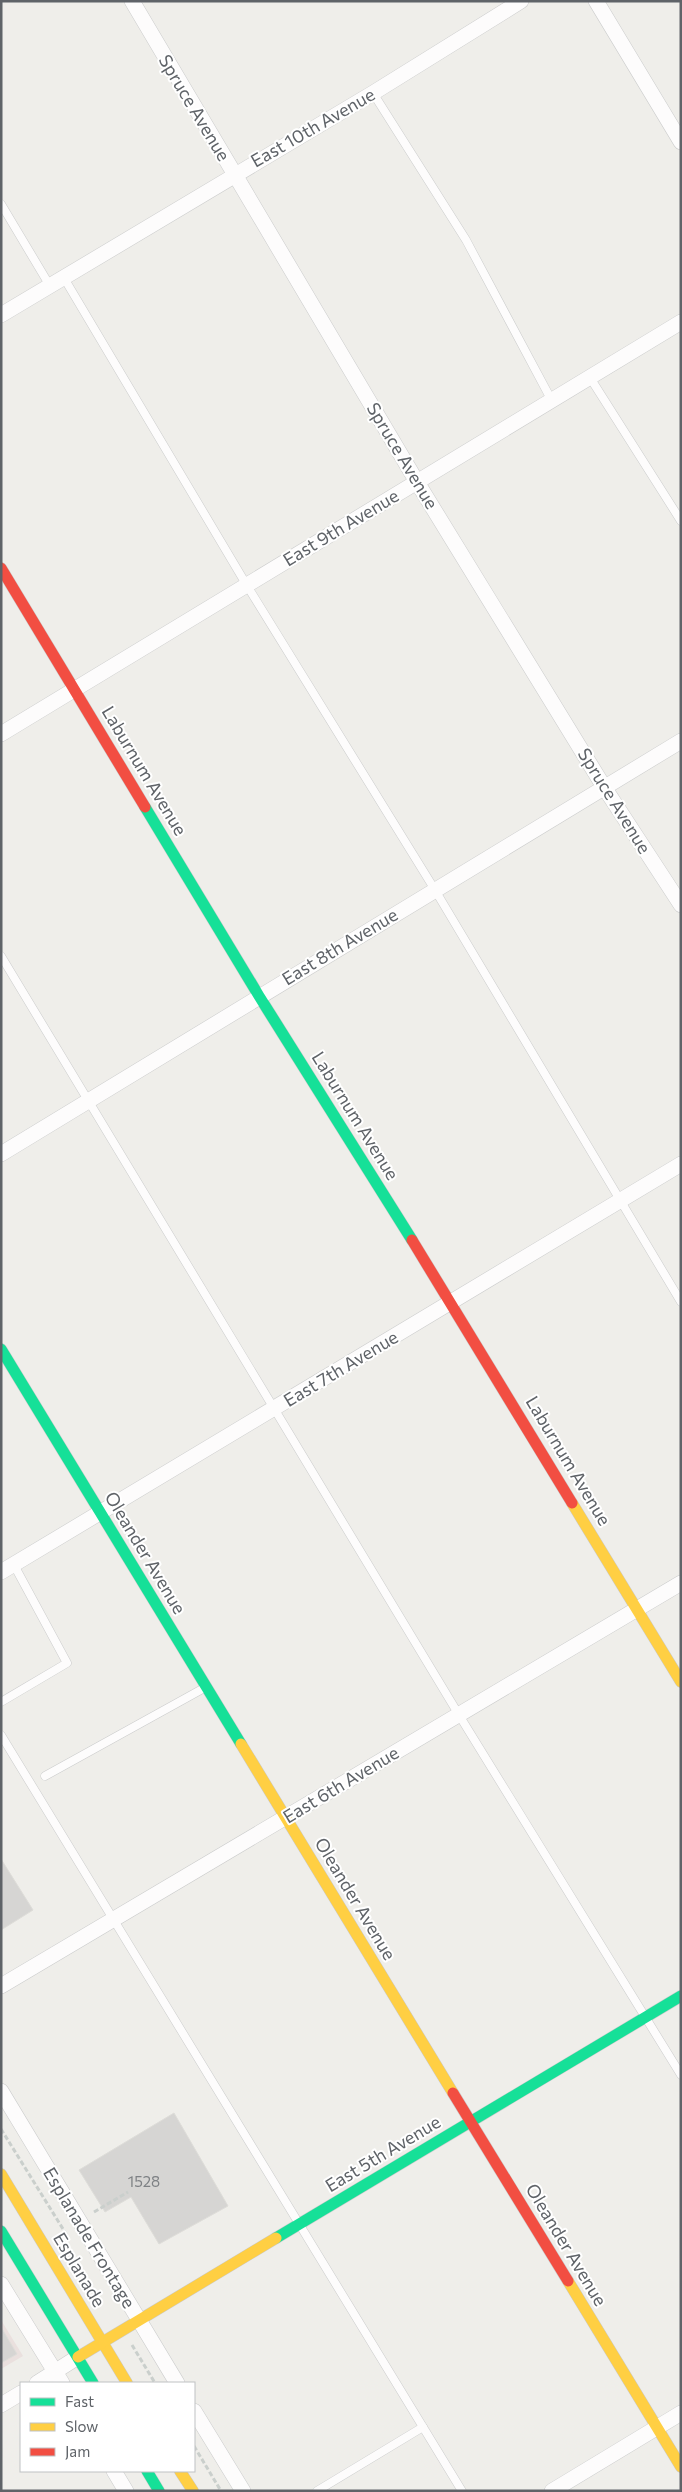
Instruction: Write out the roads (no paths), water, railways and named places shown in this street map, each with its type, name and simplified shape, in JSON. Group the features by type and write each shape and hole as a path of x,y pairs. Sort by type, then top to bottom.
{"street":[{"name":"Spruce Avenue","path":"132,1 417,482 604,787 681,904"},
{"name":"East 10th Avenue","path":"1,315 234,174 373,93 521,1"},
{"path":"596,1 681,142"},
{"name":"East 9th Avenue","path":"1,734 681,322"},
{"name":"Laburnum Avenue","path":"1,568 258,996 452,1302 681,1682"},
{"name":"East 8th Avenue","path":"1,1154 258,996 681,741"},
{"name":"East 7th Avenue","path":"7,1569 681,1164"},
{"name":"Oleander Avenue","path":"1,1349 681,2467"},
{"name":"East 6th Avenue","path":"1,1986 681,1583"},
{"name":"East 5th Avenue","path":"78,2357 681,1996"},
{"name":"Esplanade Frontage","path":"1,2091 176,2382"},
{"name":"Esplanade","path":"1,2174 126,2382"},
{"path":"1,2231 92,2382"},
{"path":"1,2284 58,2378"},
{"path":"41,2382 58,2378 78,2357"},
{"path":"1,2405 20,2394"},
{"path":"552,2491 681,2412"},
{"path":"195,2413 243,2491"},
{"path":"115,2472 126,2491"},
{"path":"148,2472 159,2491"},
{"path":"181,2472 192,2491"}],"lane":[{"path":"373,93 466,240 552,401"},
{"path":"1,204 50,286"},
{"path":"64,278 246,584 435,890 681,1302"},
{"path":"589,376 681,521"},
{"path":"1,956 681,2075"},
{"path":"1,1702 67,1663 7,1569"},
{"path":"45,1776 206,1687"},
{"path":"1,1735 462,2491"},
{"path":"317,2491 423,2427"}]}
